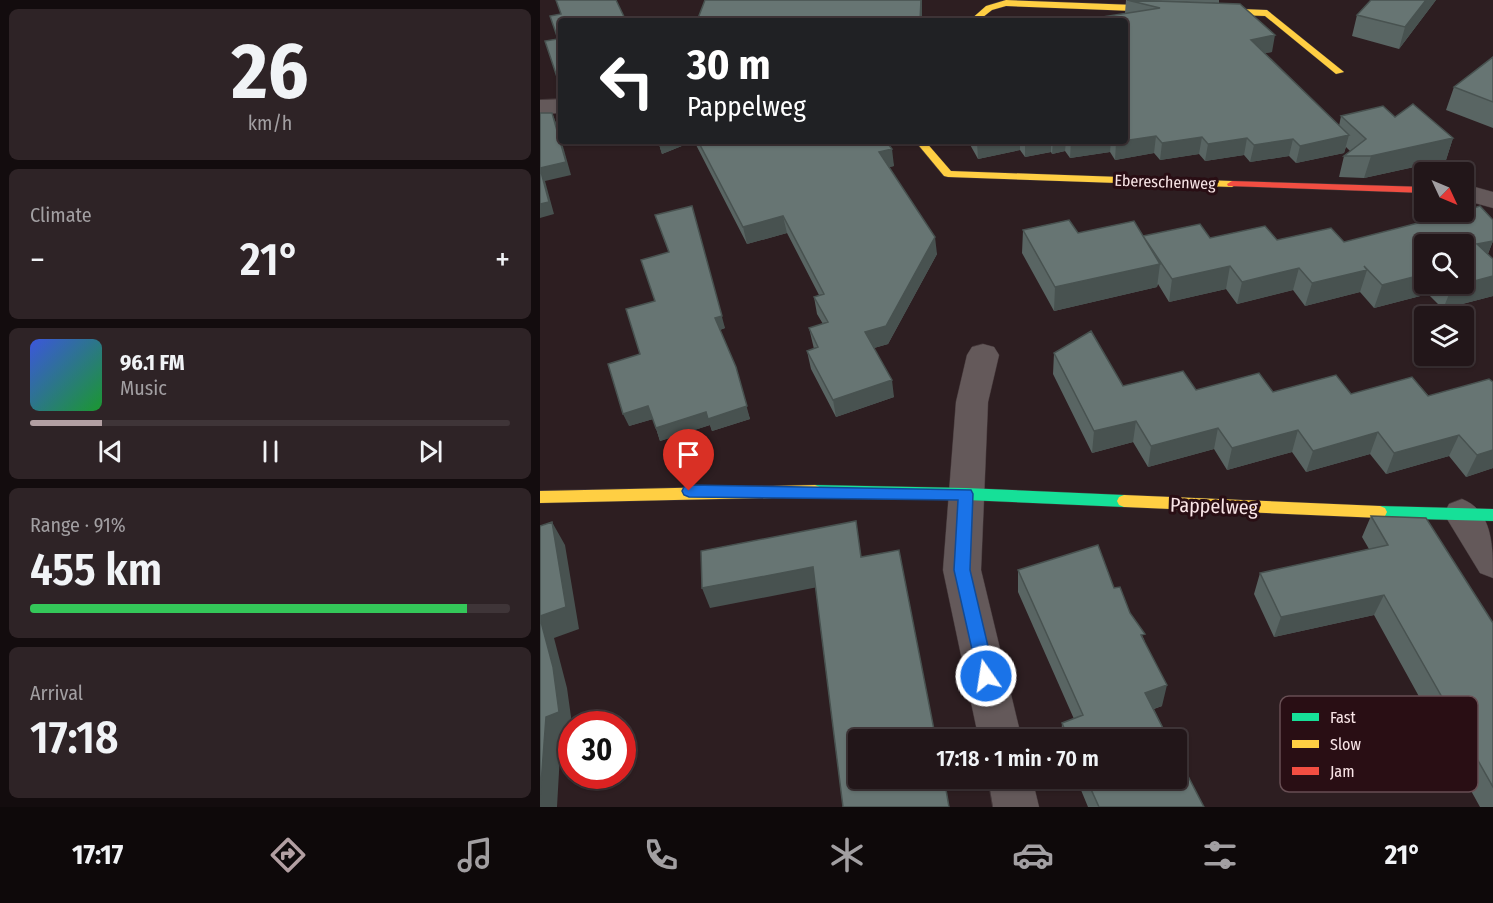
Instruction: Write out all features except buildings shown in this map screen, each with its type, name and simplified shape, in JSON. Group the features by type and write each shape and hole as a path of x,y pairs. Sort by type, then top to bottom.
{"street":[{"path":"977,18 989,8 1006,3 1268,13 1339,72"},
{"path":"540,107 558,106"},
{"name":"Ebereschenweg","path":"923,144 948,174 1414,190"},
{"path":"1474,195 1493,200"},
{"path":"983,355 972,402 962,570 998,729"},
{"name":"Pappelweg","path":"540,497 689,491 965,494 1202,506 1478,514 1493,562"},
{"path":"1012,789 1016,807"}],"traffic: fast":[{"path":"815,491 966,494 1124,501"},
{"path":"1380,512 1493,515"}],"traffic: slow":[{"path":"977,18 989,8 1006,3 1267,13 1339,72"},
{"path":"923,144 948,174 1232,184"},
{"path":"540,497 815,491"},
{"path":"1124,501 1380,512"}],"traffic: jam":[{"path":"1232,184 1414,190"}],"route":[{"path":"689,491 965,494 962,570 986,676"}]}
